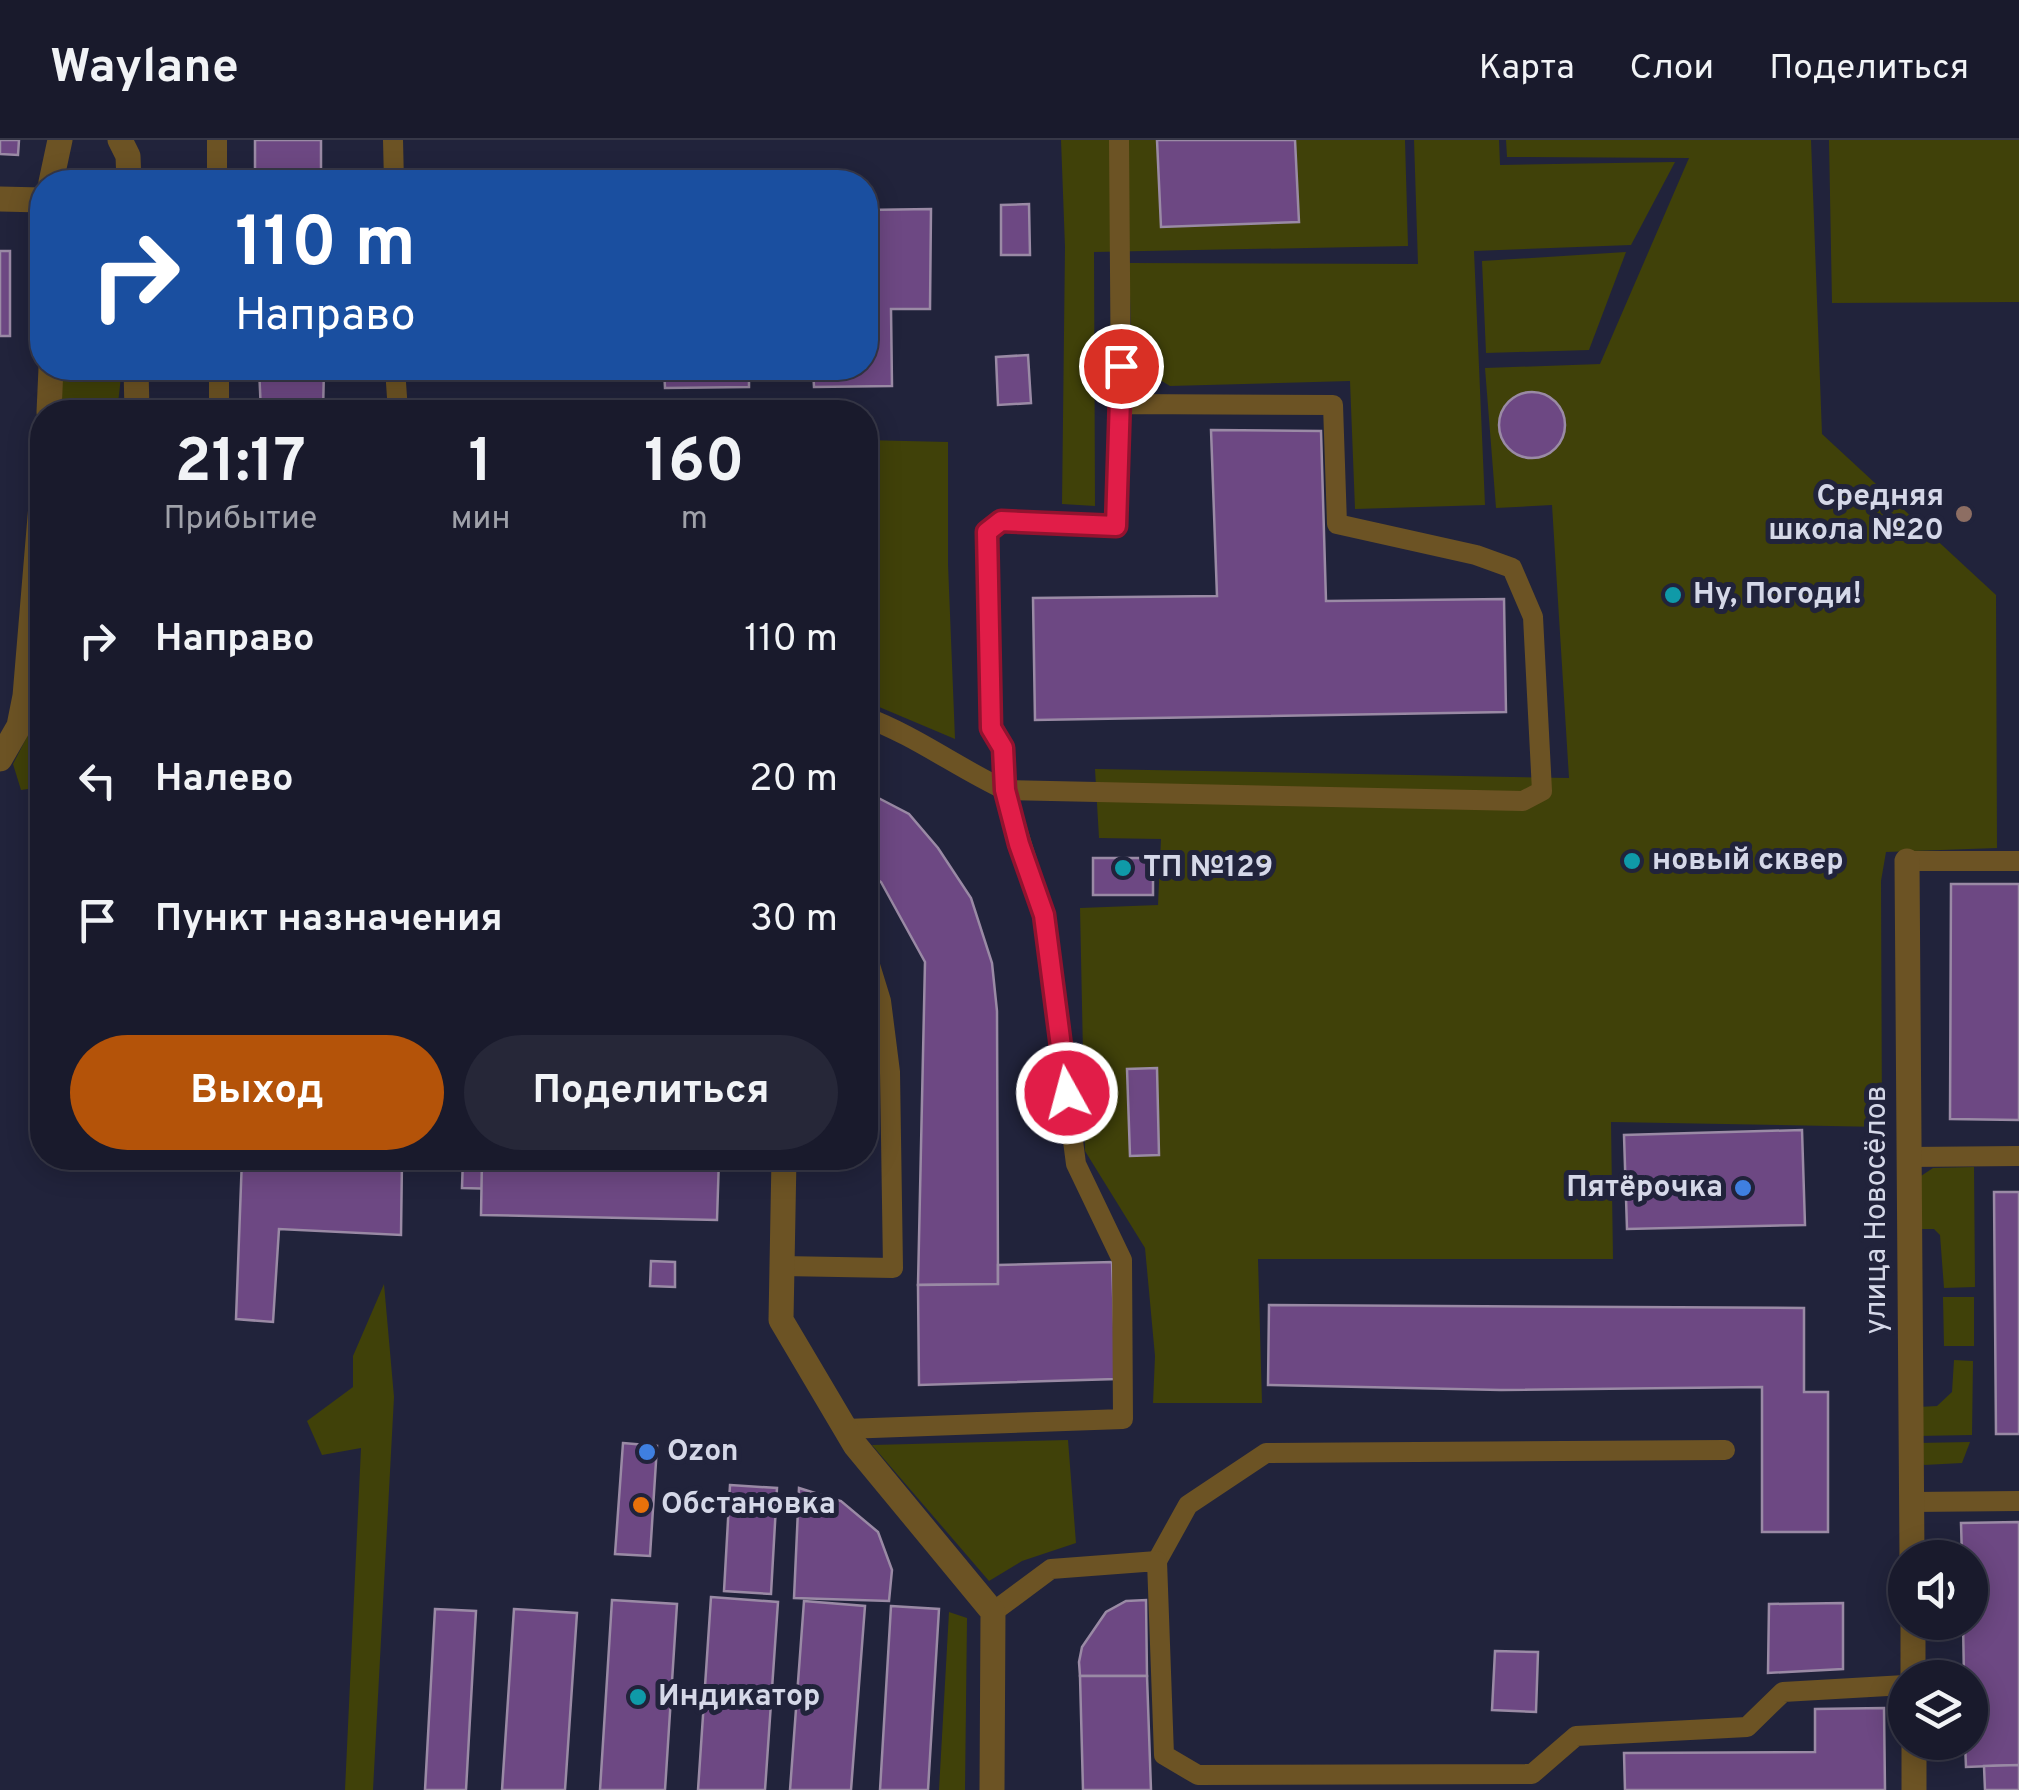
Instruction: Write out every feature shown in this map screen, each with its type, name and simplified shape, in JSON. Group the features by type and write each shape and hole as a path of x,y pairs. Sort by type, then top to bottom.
{"street":[{"path":"54,170 60,140"},
{"path":"120,140 128,156 129,170"},
{"path":"0,199 30,200"},
{"path":"0,759 19,726 30,636"},
{"name":"улица Новосёлов","path":"1907,861 1912,1540"},
{"path":"784,1170 781,1320 845,1430 993,1612 992,1790"},
{"path":"1914,1760 1914,1790"}],"lane":[{"path":"217,140 217,170"},
{"path":"393,140 394,170"},
{"path":"845,1430 1123,1418 1122,1260 1076,1164 1044,915 1005,790 1003,748 991,728 987,532 1001,521 1116,526 1121,404 1120,140"},
{"path":"878,722 1005,790 1523,801 1542,791 1533,617 1512,568 1476,555 1337,524 1333,405 1121,404"},
{"path":"1907,861 2019,861"},
{"path":"782,1266 893,1268 890,1072 878,991"},
{"path":"1909,1157 2019,1156"},
{"path":"1724,1450 1266,1453 1188,1505 1157,1561 1164,1754 1198,1775 1532,1774 1576,1736 1747,1727 1782,1692 1888,1686"},
{"path":"1912,1502 2019,1500"},
{"path":"993,1612 1051,1569 1157,1561"}],"shaded area":[{"path":"1061,140 1405,140 1408,246 1094,252 1095,506 1062,504 1065,247"},
{"path":"1414,140 1499,140 1500,165 1675,162 1631,245 1474,251 1485,505 1355,509 1350,381 1170,386 1137,366 1129,263 1418,264"},
{"path":"1506,140 1811,140 1822,434 1996,595 1997,848 1886,852 1881,881 1882,1127 1611,1122 1613,1259 1258,1259 1262,1403 1153,1403 1155,1356 1145,1248 1085,1151 1080,908 1158,905 1161,839 1099,838 1095,769 1569,778 1552,505 1496,508 1485,368 1600,364 1689,158 1507,157"},
{"path":"1829,140 2019,140 2019,302 1832,303"},
{"path":"1626,252 1589,350 1486,353 1482,261"},
{"path":"60,380 121,380 118,400 60,400"},
{"path":"878,440 948,442 955,739 878,706"},
{"path":"30,731 30,789 21,790 13,764"},
{"path":"1974,1167 1975,1287 1944,1288 1940,1235 1934,1229 1920,1229 1921,1176 1933,1168"},
{"path":"384,1284 394,1397 373,1790 345,1790 361,1448 322,1455 307,1421 353,1387 353,1356"},
{"path":"1943,1297 1974,1297 1974,1346 1944,1346"},
{"path":"1954,1360 1973,1361 1972,1435 1917,1436 1918,1407 1937,1406 1952,1392"},
{"path":"1068,1440 1076,1543 1022,1561 989,1581 872,1445"},
{"path":"1970,1442 1962,1463 1924,1465 1917,1443"},
{"path":"949,1612 967,1618 965,1790 939,1790"}],"building":[{"path":"0,140 19,140 18,155 0,154"},
{"path":"255,140 321,140 321,170 255,170"},
{"path":"1157,140 1295,140 1299,222 1161,227"},
{"path":"1029,204 1030,255 1001,255 1001,205"},
{"path":"931,209 930,309 891,309 892,386 814,387 814,380 878,380 878,210"},
{"path":"0,251 10,251 10,336 0,336"},
{"path":"1028,355 1031,403 998,405 996,357"},
{"path":"260,380 324,380 323,400 260,400"},
{"path":"665,380 749,380 749,387 665,388"},
{"path":"1532,392 1555,402 1565,425 1555,448 1532,458 1509,448 1499,425 1509,402"},
{"path":"1211,430 1321,431 1326,601 1504,599 1506,712 1035,720 1033,598 1217,596"},
{"path":"878,798 909,814 938,848 971,898 992,963 997,1011 998,1284 918,1285 925,962 881,882"},
{"name":"ТП №129","path":"1093,858 1153,858 1153,895 1093,895"},
{"path":"1951,884 2019,884 2019,1120 1950,1119"},
{"path":"1157,1068 1159,1155 1130,1156 1127,1069"},
{"path":"1802,1130 1805,1225 1627,1229 1624,1135"},
{"path":"242,1170 402,1170 401,1235 279,1229 273,1322 236,1319"},
{"path":"463,1170 717,1170 716,1194 462,1188"},
{"path":"482,1170 719,1170 717,1220 481,1215"},
{"path":"1994,1192 2019,1192 2019,1434 1996,1434"},
{"path":"651,1261 675,1262 675,1287 650,1286"},
{"path":"1112,1262 1116,1379 919,1385 918,1285 998,1284 998,1265"},
{"path":"1269,1305 1804,1308 1804,1392 1828,1392 1828,1532 1762,1532 1762,1387 1501,1390 1268,1385"},
{"path":"623,1443 657,1446 650,1556 615,1554"},
{"path":"730,1485 777,1488 771,1594 724,1591"},
{"path":"799,1488 841,1501 878,1532 892,1570 889,1601 794,1598"},
{"path":"2019,1522 2019,1765 1966,1767 1966,1760 1988,1760 1988,1660 1964,1660 1963,1640 1988,1640 1988,1540 1961,1540 1961,1523"},
{"path":"711,1597 778,1602 765,1790 698,1790"},
{"name":"Индикатор","path":"612,1600 677,1604 665,1790 600,1790"},
{"path":"1146,1600 1147,1676 1080,1676 1082,1647 1106,1612 1126,1601"},
{"path":"804,1601 865,1606 851,1790 790,1790"},
{"path":"1843,1603 1843,1669 1768,1673 1769,1604"},
{"path":"891,1606 939,1609 928,1790 880,1790"},
{"path":"435,1609 476,1611 466,1790 425,1790"},
{"path":"514,1609 577,1613 565,1790 502,1790"},
{"path":"1495,1651 1538,1652 1536,1712 1492,1710"},
{"path":"1080,1676 1147,1676 1151,1790 1083,1790"},
{"path":"1884,1708 1885,1790 1625,1790 1624,1753 1815,1752 1815,1709"},
{"path":"2019,1765 2019,1790 1985,1790 1984,1766"}],"place":[{"name":"Средняя школа №20","path":"1964,514"},
{"name":"Ну, Погоди!","path":"1673,595"},
{"name":"новый сквер","path":"1632,861"},
{"name":"ТП №129","path":"1123,868"},
{"name":"Пятёрочка","path":"1743,1188"},
{"name":"Ozon","path":"647,1452"},
{"name":"Обстановка","path":"641,1505"},
{"name":"Индикатор","path":"638,1697"}],"route":[{"path":"1067,1093 1044,915 1005,790 1003,748 991,728 987,532 1001,521 1116,526 1121,366"}]}
